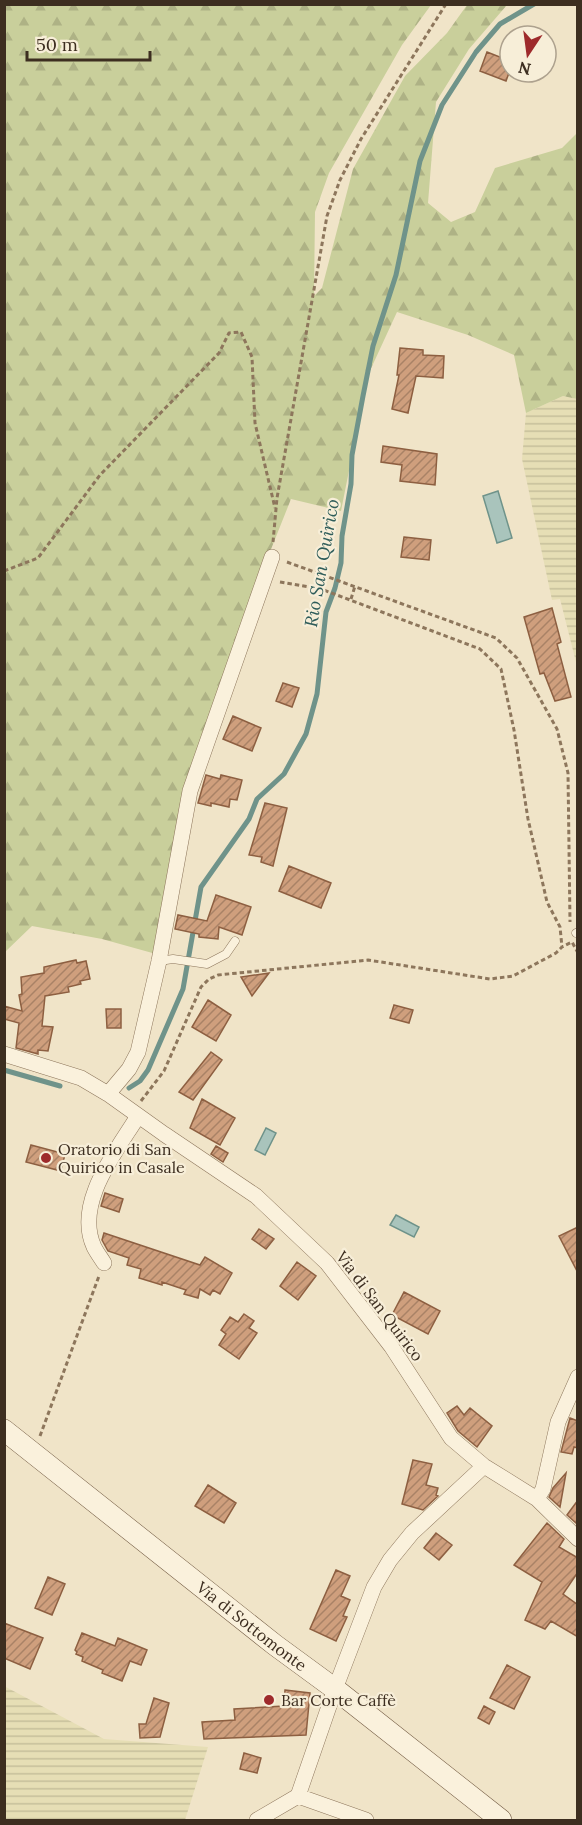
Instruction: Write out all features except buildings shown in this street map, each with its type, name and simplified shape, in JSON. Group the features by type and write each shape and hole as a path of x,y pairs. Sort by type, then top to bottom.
{"main road":[{"name":"Via di Sottomonte","path":"4,1430 501,1821"}],"street":[{"path":"108,1094 129,1069 138,1052 166,960 190,791 272,556"},
{"name":"Via di San Quirico","path":"4,1054 81,1078 108,1094 256,1196 327,1263 391,1346 451,1438 484,1466 537,1499 578,1539"},
{"path":"104,1263 94,1247 89,1219 98,1181 135,1113"},
{"path":"537,1499 543,1489 558,1422 578,1377"},
{"path":"257,1821 298,1796 374,1587 390,1560 412,1533 484,1466"},
{"path":"298,1796 366,1821"}],"lane":[{"path":"166,960 207,964 226,954 235,940"}],"path":[{"path":"446,4 361,139 340,180 327,216 276,513 272,556 496,638 518,658 557,729 568,773 570,924"},
{"path":"4,571 38,558 100,475 219,353 229,333 241,332 252,357 255,423 276,513"},
{"path":"263,581 287,582 321,589 349,599 480,649 501,669 514,730 528,819 547,902 560,927 562,946"},
{"path":"349,599 354,586"},
{"path":"135,1113 164,1071 201,987 209,979 218,975 368,960 490,979 513,976 572,942 578,953"},
{"path":"34,1453 104,1263"}],"shaded area":[{"path":"563,396 577,399 577,666 560,599 552,600 522,459 526,413"},
{"path":"4,1686 104,1739 208,1747 185,1820 5,1820"}],"green space":[{"path":"5,5 431,5 402,45 329,173 315,212 314,296 322,288 353,169 405,76 447,33 467,5 507,5 469,49 436,102 428,203 451,222 475,212 495,168 562,148 577,133 577,399 563,396 526,413 514,355 468,335 397,312 368,375 341,511 291,499 256,587 185,787 156,954 102,939 32,926 5,952"}],"water":[{"path":"498,491 512,538 497,543 483,496"},
{"path":"266,1128 276,1133 265,1155 255,1150"},
{"path":"396,1215 419,1227 414,1237 390,1225"}],"waterway":[{"name":"Rio San Quirico","path":"129,1088 140,1081 148,1070 183,989 201,887 249,819 257,799 284,774 306,734 317,694 326,612 341,563 342,536 351,484 352,455 363,396 373,346 396,275 420,161 442,105 476,52 500,24 534,4"},
{"name":"Rio San Quirico","path":"4,1070 60,1086"}],"place":[{"name":"Oratorio di San Quirico in Casale","path":"46,1158"},
{"name":"Bar Corte Caffè","path":"269,1700"}]}
